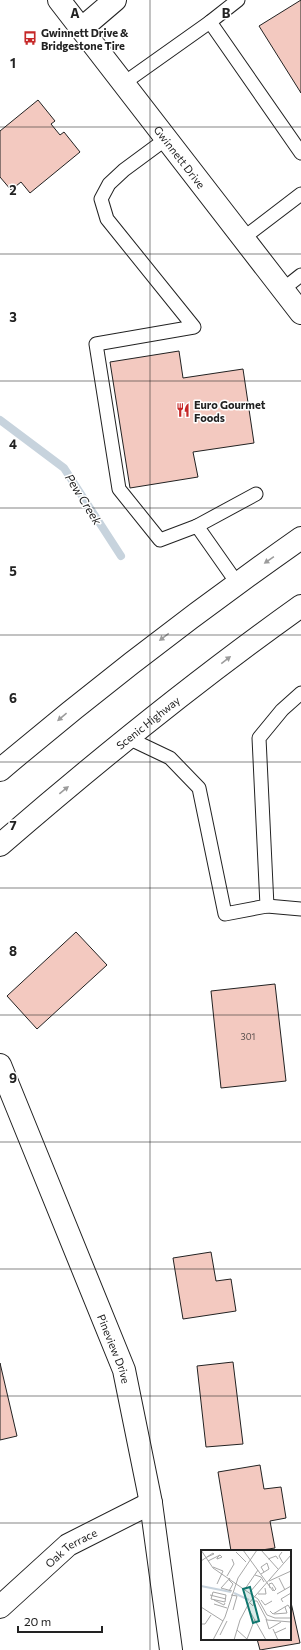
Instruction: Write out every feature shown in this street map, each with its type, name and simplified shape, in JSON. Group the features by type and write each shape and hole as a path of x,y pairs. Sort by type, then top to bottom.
{"main road":[{"name":"Gwinnett Drive","path":"59,0 242,239 301,313"},
{"path":"81,29 114,0"},
{"path":"0,770 81,702 237,583 301,538"},
{"name":"Scenic Highway","path":"0,845 46,804 128,738 242,648 301,606"},
{"name":"Pineview Drive","path":"0,1064 124,1370 151,1503 171,1650"},
{"name":"Oak Terrace","path":"0,1607 68,1545 151,1503"}],"lane":[{"path":"124,83 210,22 238,0"},
{"path":"210,22 301,153"},
{"path":"166,139 124,170 109,184 101,199 108,219 194,327 96,344 118,489 160,540 197,526 256,494"},
{"path":"242,239 301,194"},
{"path":"282,290 301,275"},
{"path":"197,526 237,583"},
{"path":"267,906 259,738 282,710 301,693"},
{"path":"128,738 170,758 199,788 225,914 267,906 301,908"}],"building":[{"path":"301,0 301,93 259,26"},
{"path":"38,100 55,121 51,124 60,135 64,132 80,152 30,193 21,182 11,190 0,177 0,131"},
{"name":"Euro Gourmet Foods","path":"179,351 183,378 243,369 254,443 193,452 198,477 130,488 110,362"},
{"path":"76,932 107,965 37,1029 7,996"},
{"path":"275,984 286,1081 221,1088 211,991"},
{"path":"211,1252 216,1281 231,1279 236,1311 183,1319 173,1258"},
{"path":"233,1362 243,1444 206,1447 197,1366"},
{"path":"0,1363 17,1436 0,1440"},
{"path":"260,1465 264,1489 281,1487 286,1518 270,1521 275,1548 262,1550 231,1550 218,1472"},
{"path":"291,1602 300,1643 260,1650 257,1640 291,1640"}],"waterway":[{"name":"Pew Creek","path":"0,420 64,468 121,556"}],"place":[{"name":"Gwinnett Drive & Bridgestone Tire","path":"30,38"},
{"name":"Euro Gourmet Foods","path":"183,410"}]}
